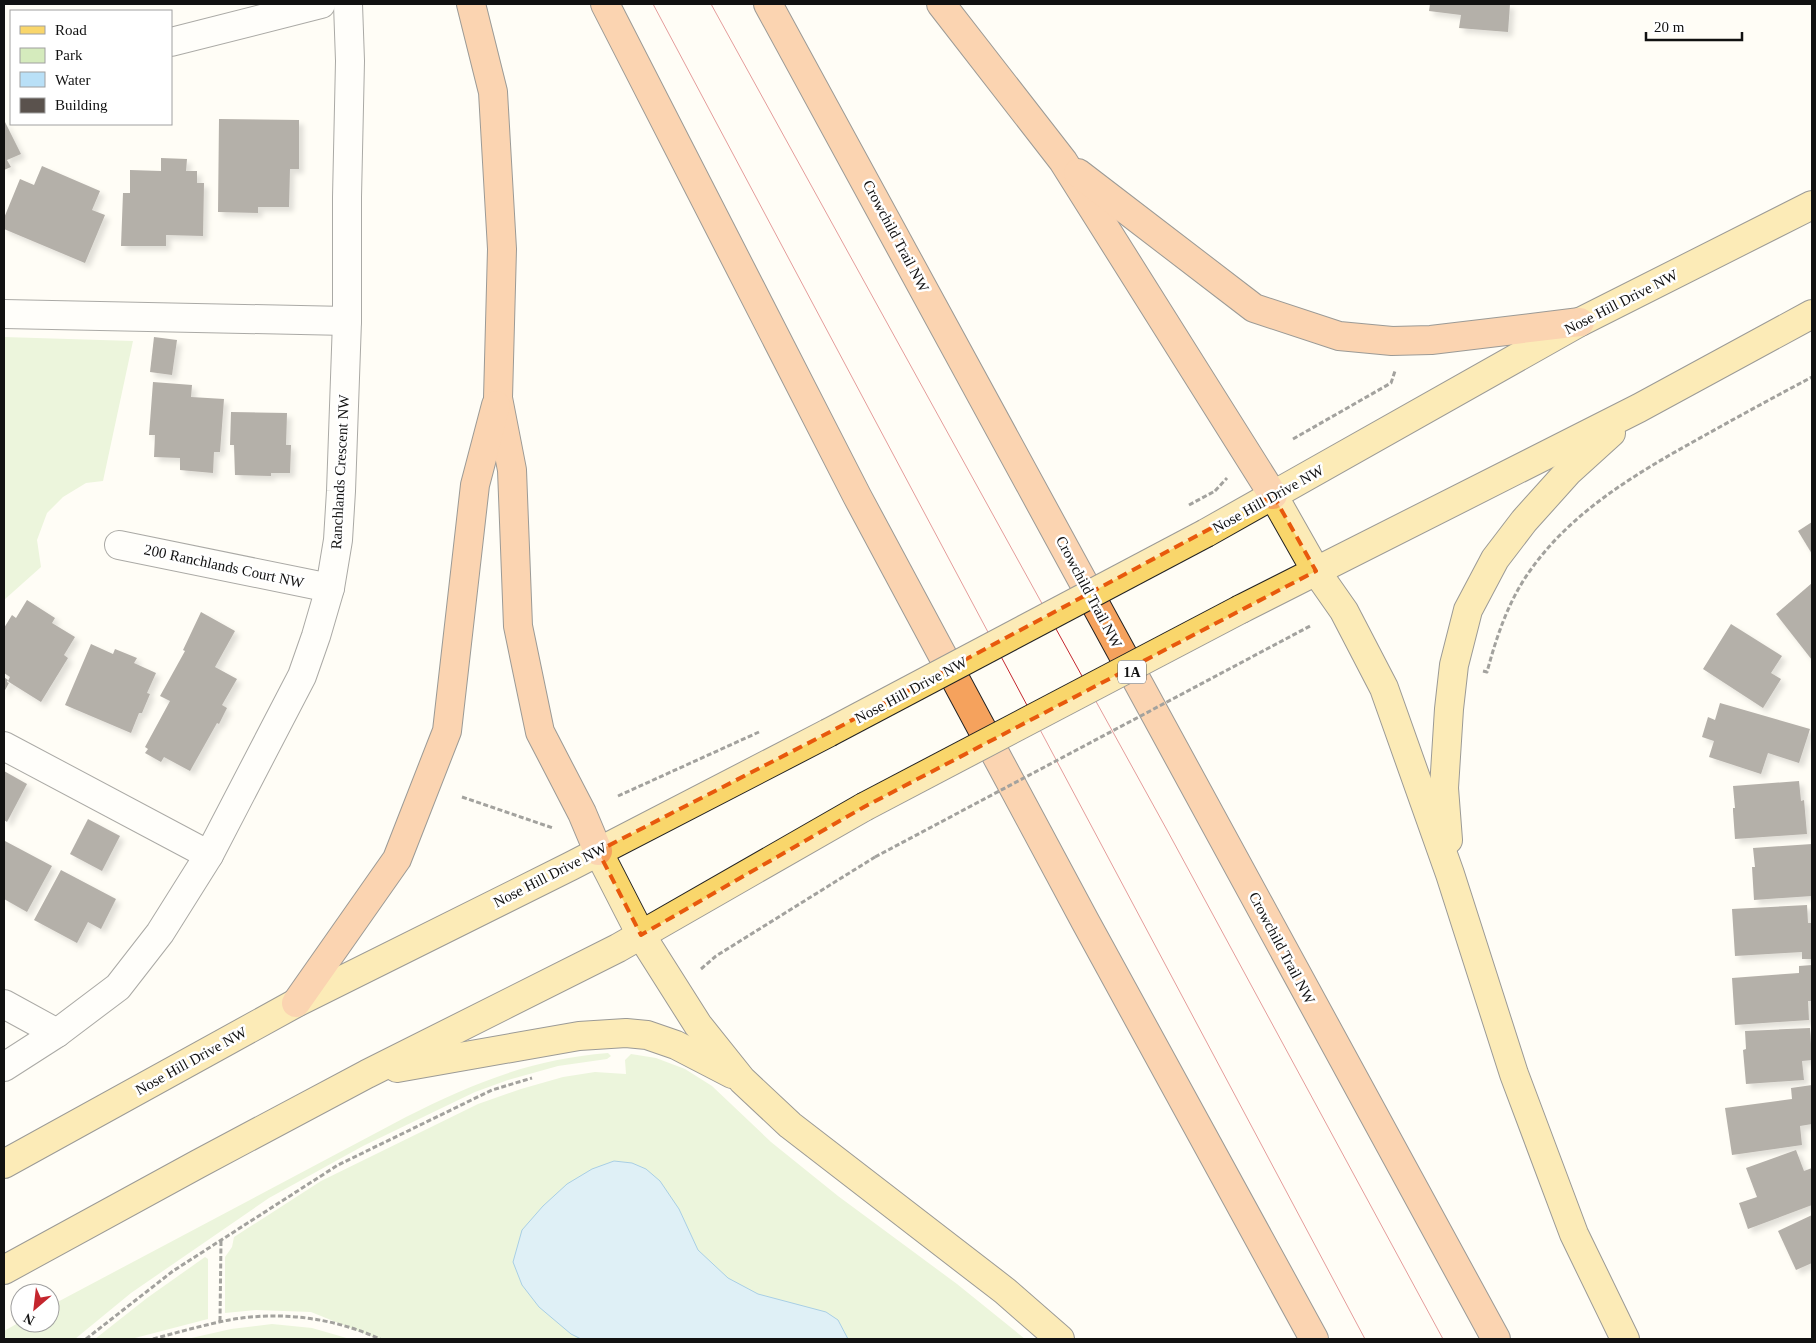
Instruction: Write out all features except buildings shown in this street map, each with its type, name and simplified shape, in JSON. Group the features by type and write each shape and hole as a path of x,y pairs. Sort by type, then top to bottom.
{"highway":[{"path":"471,4 493,92 502,249 498,398 512,470 518,626 540,732 582,813 598,851"},
{"path":"605,4 857,496 1314,1339"},
{"name":"Crowchild Trail NW","path":"768,4 1496,1339"},
{"path":"941,4 1063,161 1274,495"},
{"path":"1063,161 1254,308 1339,336 1392,341 1431,340 1580,322"},
{"path":"296,1003 397,859 447,732 475,485 498,398"}],"main road":[{"name":"Nose Hill Drive NW","path":"4,1164 296,1003 828,733 1206,533 1580,322 1812,205"},
{"path":"4,1270 367,1074 642,935 864,807 1241,609 1639,408 1812,314"},
{"path":"1450,874 1444,788 1449,709 1454,665 1468,610 1495,559 1524,521 1568,472 1639,408"},
{"path":"1274,495 1316,571 1344,612 1384,688 1450,874 1514,1074 1574,1234 1624,1339"},
{"path":"598,851 642,935 698,1025 742,1080 790,1126 1005,1291 1060,1339"},
{"path":"367,1074 579,1036 626,1032 647,1035 676,1045 742,1080"}],"street":[{"path":"172,42 321,4"},
{"name":"Ranchlands Crescent NW","path":"4,1067 57,1033 118,987 160,933 209,855 302,676 316,636 330,588 338,540 341,491 347,320 350,61 348,4"},
{"path":"4,314 347,320"},
{"name":"200 Ranchlands Court NW","path":"119,545 330,588"},
{"path":"4,746 209,855"},
{"path":"4,1004 57,1033"}],"path":[{"path":"1293,439 1391,383 1395,372 1392,364"},
{"path":"1477,670 1487,672 1497,633 1512,600 1531,568 1554,540 1575,519 1599,500 1666,457 1812,376"},
{"path":"1215,491 1233,472"},
{"path":"701,969 716,956 875,857 1312,625"},
{"path":"618,796 761,731"},
{"path":"462,796 553,828"},
{"path":"86,1339 173,1271 338,1165 492,1090 538,1076"},
{"path":"220,1240 220,1321"},
{"path":"153,1339 220,1321 270,1315 296,1316 333,1323 380,1339"}],"highlighted area":[{"path":"1273,495 1316,571 864,807 641,935 598,851 828,733"}],"green space":[{"path":"4,337 133,341 103,481 86,483 63,497 47,513 37,540 41,567 4,600"},
{"path":"608,1053 611,1056 607,1059 558,1066 508,1080 475,1092 363,1146 269,1198 131,1293 75,1339 4,1339 4,1331 10,1328 10,1333 60,1333 60,1301 406,1117 479,1083 504,1074 580,1056"},
{"path":"631,1054 656,1058 685,1069 712,1086 771,1142 838,1196 957,1284 1025,1339 378,1339 311,1312 256,1310 225,1313 225,1257 232,1247 234,1237 321,1181 478,1104 563,1077 595,1072 626,1074 625,1060"},
{"path":"205,1257 208,1259 208,1319 131,1339 95,1339 147,1298"},
{"path":"272,1324 312,1328 350,1339 187,1339 231,1329"}],"water":[{"path":"614,1161 632,1163 646,1169 660,1181 679,1209 698,1250 728,1278 758,1294 826,1312 838,1320 848,1339 581,1339 571,1334 539,1307 522,1285 513,1262 522,1230 543,1206 567,1184 592,1169"}],"tram line":[{"path":"653,4 1365,1339"},
{"path":"711,4 1167,830 1443,1339"}]}
